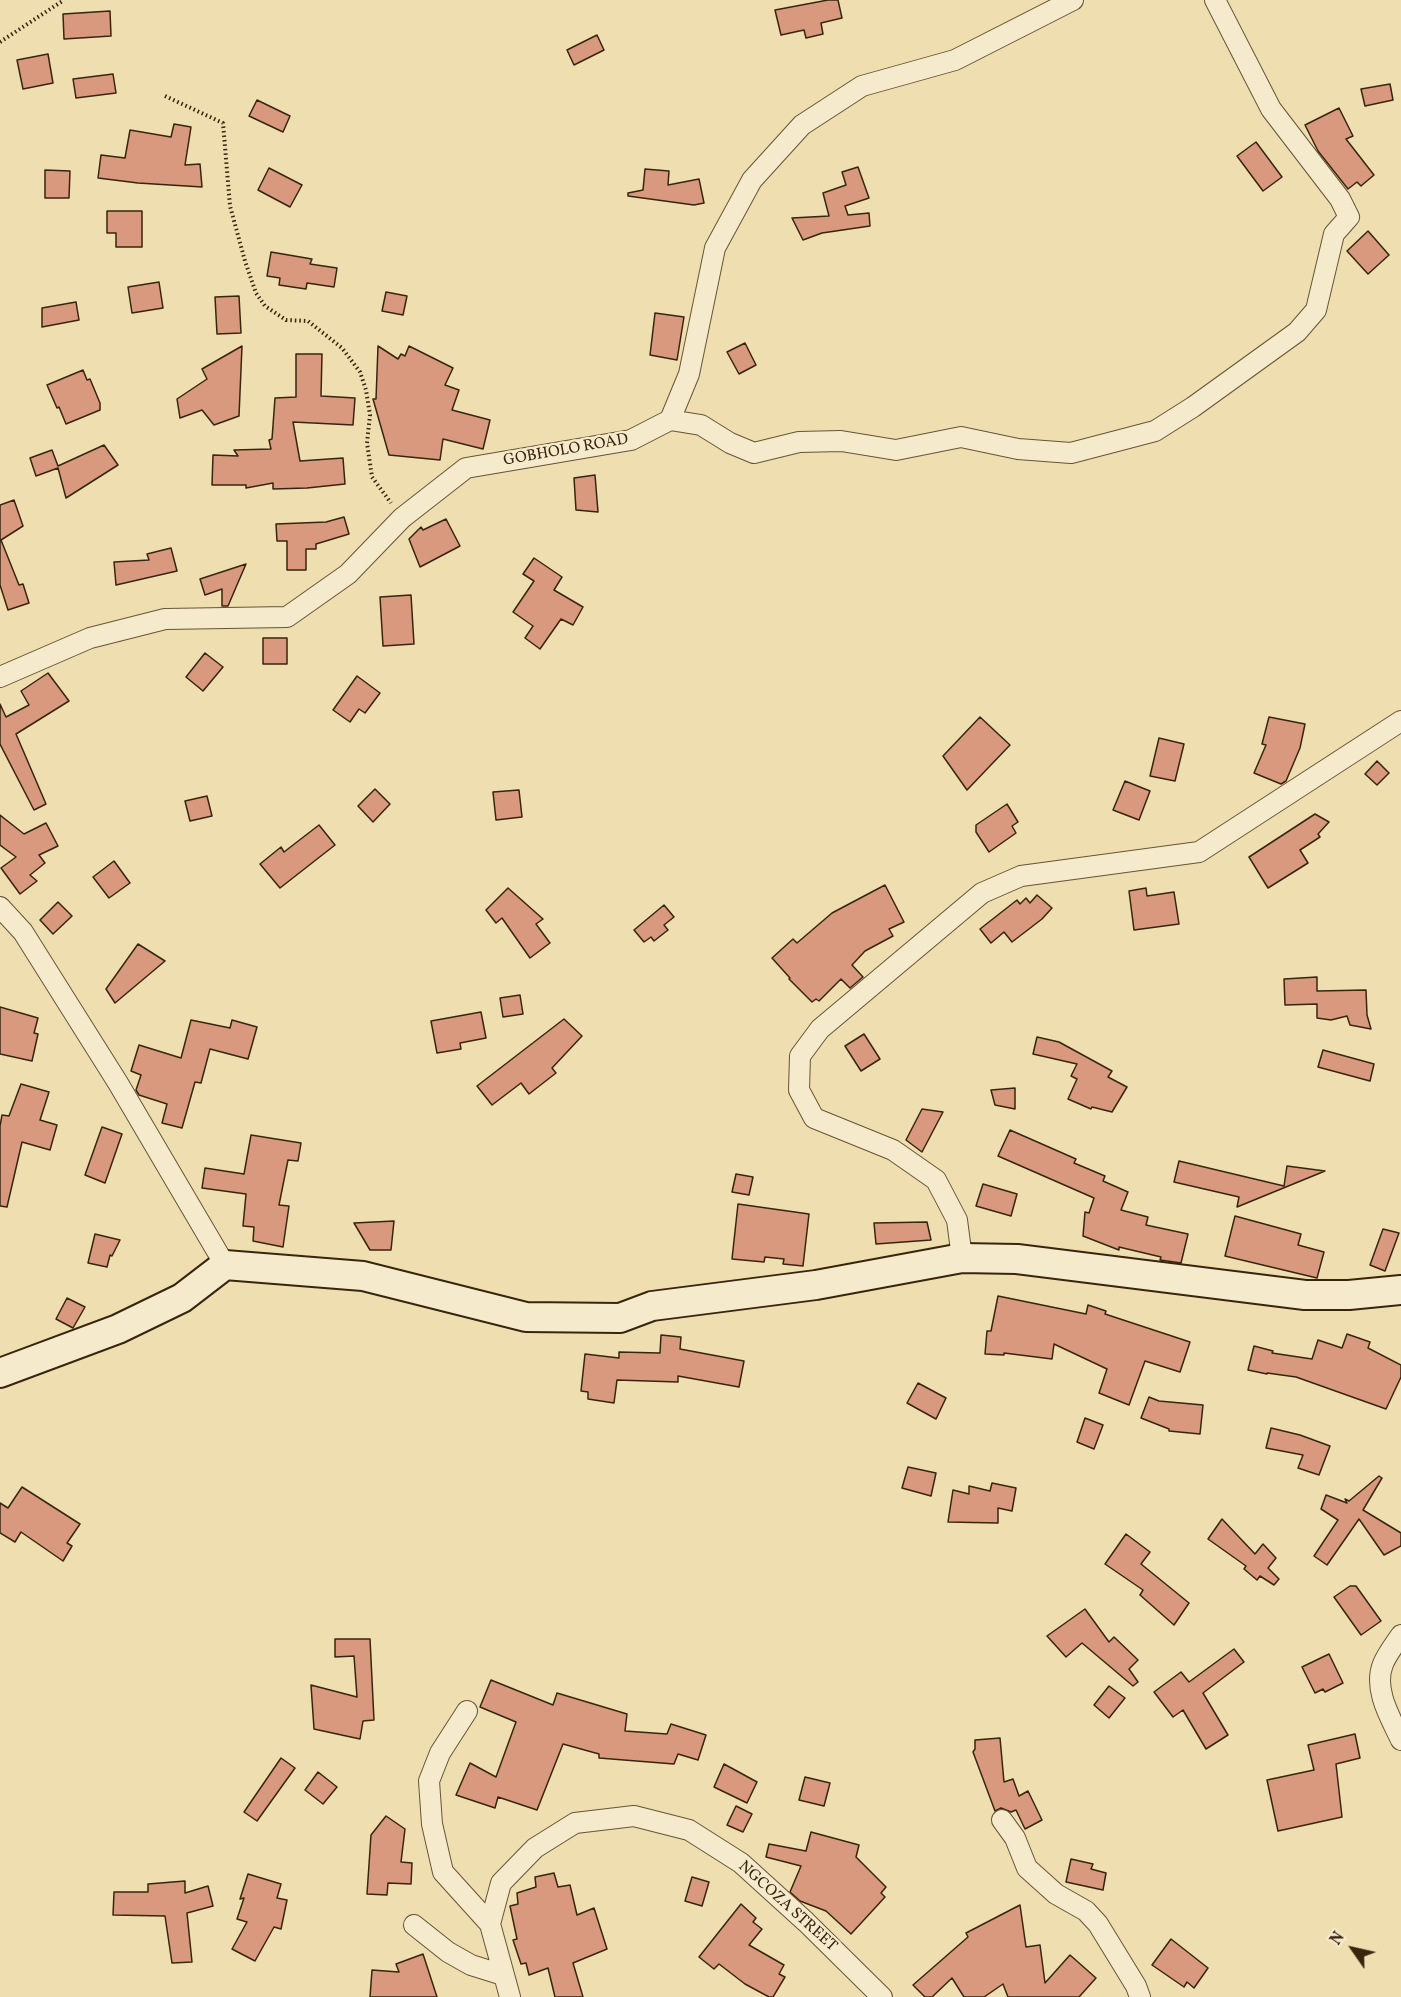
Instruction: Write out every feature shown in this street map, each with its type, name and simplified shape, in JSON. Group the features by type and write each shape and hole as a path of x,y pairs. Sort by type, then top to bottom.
{"street":[{"path":"1073,0 955,60 862,86 802,125 752,180 715,248 689,374 670,420 701,426 730,443 754,453 799,442 842,441 896,450 961,437 1018,449 1071,453 1155,431 1193,407 1297,332 1316,310 1334,234 1349,217 1340,199 1271,109 1215,0"},
{"name":"GOBHOLO ROAD","path":"0,677 90,638 165,619 287,616 348,574 402,518 466,468 631,440 670,420"},
{"path":"962,1258 957,1220 936,1180 893,1150 814,1118 799,1090 800,1056 820,1029 982,892 1021,876 1200,852 1401,722"},
{"path":"0,907 23,932 118,1083 225,1265"},
{"path":"0,1373 118,1329 182,1298 225,1265 363,1276 526,1317 620,1318 651,1306 816,1285 962,1258 1017,1259 1305,1295 1349,1295 1401,1290"},
{"path":"1401,1635 1383,1664 1379,1684 1387,1712 1401,1740"},
{"path":"467,1712 440,1753 429,1781 432,1824 443,1872 490,1924"},
{"name":"NGCOZA STREET","path":"510,1997 490,1924 501,1883 535,1848 575,1823 634,1816 689,1830 741,1863 806,1922 882,1997"},
{"path":"1002,1820 1015,1838 1027,1868 1056,1894 1086,1911 1098,1924 1136,1986 1140,1997"},
{"path":"414,1925 471,1965 503,1975"}],"path":[{"path":"0,42 64,0"},
{"path":"165,96 223,123 230,206 256,293 265,306 286,320 308,321 342,348 360,372 370,415 368,443 372,477 402,518"}],"building":[{"path":"838,0 842,18 821,23 823,34 806,38 804,30 781,35 775,10"},
{"path":"110,11 111,36 64,39 63,14"},
{"path":"597,35 604,50 574,65 567,50"},
{"path":"48,54 53,83 23,89 17,60"},
{"path":"113,74 116,93 76,98 73,79"},
{"path":"1390,84 1393,100 1365,106 1361,89"},
{"path":"257,100 290,116 283,132 249,116"},
{"path":"1339,108 1353,136 1346,139 1374,175 1361,186 1357,182 1348,189 1318,151 1305,125"},
{"path":"174,124 191,127 185,165 200,164 202,187 98,178 101,155 125,158 130,130 171,137"},
{"path":"1256,142 1282,177 1263,191 1237,156"},
{"path":"858,167 869,198 845,206 848,215 869,213 870,226 822,233 803,240 792,218 829,216 823,193 846,185 842,172"},
{"path":"269,168 302,185 290,207 258,190"},
{"path":"645,169 669,171 668,185 699,179 704,203 694,205 628,196 628,193 643,190"},
{"path":"45,170 70,171 69,198 45,198"},
{"path":"107,211 142,211 142,247 116,247 116,233 107,233"},
{"path":"1368,231 1389,255 1368,274 1347,251"},
{"path":"271,252 312,259 310,264 337,268 334,287 307,283 306,289 279,285 280,278 267,276"},
{"path":"159,282 163,308 132,313 128,287"},
{"path":"386,292 407,296 403,315 382,311"},
{"path":"239,296 241,333 217,334 215,297"},
{"path":"76,302 79,320 42,327 42,308"},
{"path":"655,313 684,317 677,360 650,355"},
{"path":"745,343 756,365 739,374 727,352"},
{"path":"242,346 239,416 214,425 202,410 180,418 177,399 207,379 202,369"},
{"path":"378,346 398,359 401,354 405,356 409,346 453,368 445,385 459,390 452,410 490,420 483,449 443,439 440,460 389,455 373,399 376,399"},
{"path":"296,354 322,354 321,396 355,398 353,425 293,422 300,461 343,458 345,484 273,489 273,483 246,488 246,485 212,485 213,455 238,456 234,450 271,449 269,440 272,439 275,398 296,397"},
{"path":"83,370 87,380 90,379 100,403 100,410 66,424 47,385"},
{"path":"104,445 118,465 66,498 58,468 36,476 30,458 52,450 58,466"},
{"path":"595,475 598,512 576,510 574,478"},
{"path":"14,500 23,526 1,540 19,585 23,584 29,603 8,610 0,585 0,505"},
{"path":"344,517 349,534 316,544 316,549 306,549 306,570 287,570 287,541 277,541 276,524 326,522"},
{"path":"446,519 460,546 420,567 409,539 421,527 423,530"},
{"path":"171,548 177,571 116,585 114,562 149,560 147,554"},
{"path":"534,558 562,577 554,590 583,607 573,625 561,619 540,649 525,638 533,626 513,612 534,581 523,574"},
{"path":"246,564 228,606 222,606 222,589 205,595 200,579"},
{"path":"411,595 414,644 383,646 380,597"},
{"path":"263,638 287,638 287,664 263,664"},
{"path":"205,653 223,667 203,691 186,677"},
{"path":"48,673 69,701 16,734 46,804 34,810 0,744 0,704 6,717 29,705 21,691"},
{"path":"357,676 380,693 365,713 359,709 350,722 333,710"},
{"path":"980,717 1010,745 967,790 943,756"},
{"path":"1269,717 1305,724 1300,748 1286,781 1281,784 1254,773 1266,745 1262,744"},
{"path":"1159,738 1184,744 1175,781 1150,776"},
{"path":"1377,761 1389,773 1377,785 1365,774"},
{"path":"1125,781 1150,791 1139,820 1113,810"},
{"path":"375,789 390,804 373,822 358,806"},
{"path":"519,790 522,817 496,820 493,792"},
{"path":"207,796 212,816 190,821 185,801"},
{"path":"1007,804 1018,822 1012,826 1016,833 989,852 976,832 976,825"},
{"path":"1315,814 1329,822 1318,834 1320,837 1300,850 1308,863 1268,888 1249,857"},
{"path":"0,815 24,834 46,823 58,846 39,855 45,863 30,875 37,881 20,894 1,868 16,857 0,845"},
{"path":"319,825 335,845 280,888 260,864 281,847 284,852"},
{"path":"114,861 130,883 109,898 93,877"},
{"path":"885,885 904,922 889,929 893,936 865,951 852,965 863,977 850,988 841,979 819,1001 816,999 812,1002 772,958 793,939 797,943 832,913"},
{"path":"508,888 543,919 536,924 550,943 530,958 502,918 496,923 486,910"},
{"path":"1146,888 1147,896 1174,892 1179,924 1134,930 1129,891"},
{"path":"1037,895 1052,908 1042,919 1012,942 1004,932 991,943 980,929 1017,900 1020,904 1026,898 1030,903"},
{"path":"58,902 72,916 53,934 40,920"},
{"path":"664,905 674,917 664,925 668,930 654,941 651,937 644,942 634,930"},
{"path":"138,944 165,961 115,1003 106,989"},
{"path":"1317,977 1317,991 1366,990 1367,1015 1371,1029 1350,1025 1347,1016 1331,1020 1317,1018 1317,1004 1285,1005 1284,979"},
{"path":"520,995 523,1014 503,1017 500,998"},
{"path":"0,1007 38,1018 34,1033 38,1034 32,1061 0,1054"},
{"path":"481,1012 486,1038 460,1043 461,1049 437,1053 431,1021"},
{"path":"564,1019 582,1036 552,1068 556,1073 529,1094 521,1083 492,1105 477,1086"},
{"path":"191,1020 230,1028 232,1020 257,1027 248,1059 210,1049 201,1083 195,1082 182,1128 162,1123 167,1104 139,1095 136,1090 141,1075 131,1071 139,1045 181,1058"},
{"path":"864,1034 880,1059 861,1071 845,1046"},
{"path":"1037,1037 1059,1042 1112,1071 1108,1077 1127,1087 1112,1112 1092,1107 1091,1109 1068,1099 1077,1079 1071,1076 1077,1064 1033,1054"},
{"path":"1323,1050 1374,1064 1370,1081 1318,1067"},
{"path":"21,1084 49,1092 40,1120 57,1125 50,1150 22,1142 7,1207 0,1206 0,1126 2,1115 9,1116"},
{"path":"1015,1088 1015,1109 995,1105 991,1090"},
{"path":"922,1109 943,1112 922,1152 906,1140"},
{"path":"102,1127 122,1134 105,1183 85,1175"},
{"path":"1010,1130 1076,1159 1074,1163 1105,1176 1103,1181 1128,1192 1121,1210 1148,1217 1146,1225 1188,1234 1181,1263 1160,1260 1161,1257 1119,1247 1119,1250 1083,1236 1085,1212 1089,1213 1094,1198 998,1156"},
{"path":"251,1135 301,1143 298,1161 288,1160 279,1205 289,1206 283,1247 253,1241 254,1227 243,1226 246,1194 202,1188 205,1168 244,1174"},
{"path":"1179,1161 1284,1186 1287,1166 1325,1171 1237,1207 1239,1197 1174,1182"},
{"path":"736,1174 753,1177 749,1195 732,1192"},
{"path":"983,1184 1017,1194 1011,1216 976,1206"},
{"path":"738,1204 809,1214 803,1266 783,1264 784,1259 765,1257 764,1262 732,1259"},
{"path":"1235,1216 1301,1234 1298,1245 1324,1252 1317,1278 1225,1256"},
{"path":"394,1221 391,1250 370,1250 354,1223"},
{"path":"927,1222 931,1240 876,1244 874,1223"},
{"path":"1383,1229 1399,1233 1385,1271 1370,1265"},
{"path":"95,1234 120,1240 112,1256 110,1255 107,1267 88,1263"},
{"path":"998,1296 1086,1314 1088,1305 1106,1311 1105,1314 1190,1342 1180,1372 1145,1361 1129,1405 1099,1393 1107,1369 1054,1344 1052,1359 1004,1353 1004,1355 985,1354 987,1331 991,1331"},
{"path":"67,1298 85,1307 73,1328 56,1319"},
{"path":"1347,1334 1370,1342 1368,1348 1401,1365 1401,1377 1386,1409 1296,1377 1248,1370 1254,1346 1273,1351 1272,1353 1312,1359 1318,1340 1342,1348"},
{"path":"661,1335 681,1337 680,1349 744,1361 739,1387 678,1376 678,1382 617,1380 614,1403 588,1399 588,1392 581,1391 585,1354 619,1358 619,1352 660,1353"},
{"path":"918,1383 946,1398 936,1419 907,1403"},
{"path":"1149,1397 1159,1401 1203,1405 1200,1434 1169,1431 1169,1429 1141,1418"},
{"path":"1085,1418 1103,1425 1094,1449 1077,1442"},
{"path":"1271,1428 1330,1446 1319,1475 1298,1468 1303,1455 1266,1448"},
{"path":"908,1467 936,1473 931,1496 902,1488"},
{"path":"1379,1476 1382,1478 1363,1510 1401,1533 1401,1546 1384,1555 1359,1519 1327,1565 1314,1556 1338,1520 1321,1509 1326,1495 1347,1503 1345,1499 1349,1501"},
{"path":"992,1483 1016,1488 1012,1511 998,1508 998,1523 948,1522 953,1490 969,1494 969,1486 990,1491"},
{"path":"22,1487 80,1524 67,1543 72,1546 63,1561 21,1532 15,1542 0,1533 0,1503 8,1508"},
{"path":"1222,1519 1255,1554 1263,1544 1276,1558 1268,1568 1279,1579 1274,1585 1260,1576 1257,1580 1244,1569 1246,1566 1208,1539"},
{"path":"1126,1534 1150,1552 1141,1564 1189,1603 1174,1625 1140,1595 1143,1590 1105,1564"},
{"path":"1350,1586 1356,1586 1381,1621 1361,1635 1334,1597"},
{"path":"1085,1609 1109,1642 1114,1637 1138,1660 1129,1669 1138,1682 1133,1686 1082,1643 1066,1657 1047,1636"},
{"path":"335,1639 370,1639 374,1720 363,1721 360,1739 314,1729 311,1685 357,1697 354,1656 335,1657"},
{"path":"1234,1649 1244,1662 1203,1693 1228,1735 1206,1749 1183,1710 1173,1717 1154,1692 1181,1672 1189,1682"},
{"path":"1329,1654 1343,1683 1325,1692 1323,1689 1315,1693 1302,1667"},
{"path":"491,1680 553,1705 557,1693 627,1714 625,1731 667,1734 671,1724 706,1735 698,1760 678,1754 674,1764 599,1758 599,1754 563,1744 537,1810 498,1797 495,1808 456,1795 470,1763 496,1777 516,1722 480,1707"},
{"path":"1109,1686 1125,1698 1109,1718 1094,1705"},
{"path":"1355,1734 1360,1758 1336,1764 1342,1817 1278,1831 1267,1780 1314,1770 1308,1745"},
{"path":"1000,1738 1004,1782 1013,1779 1019,1796 1028,1791 1042,1820 1025,1829 1016,1810 1011,1812 1001,1808 995,1811 973,1752 975,1740"},
{"path":"281,1758 295,1768 257,1821 244,1812"},
{"path":"724,1764 757,1782 747,1803 714,1787"},
{"path":"318,1772 337,1787 323,1804 305,1790"},
{"path":"805,1777 830,1783 824,1806 799,1800"},
{"path":"736,1806 752,1814 743,1832 727,1825"},
{"path":"386,1816 405,1829 401,1862 412,1863 411,1884 388,1883 387,1895 367,1894 371,1835"},
{"path":"811,1832 859,1845 856,1857 886,1887 881,1893 885,1897 851,1934 826,1911 800,1901 790,1892 801,1866 766,1857 769,1844 806,1851"},
{"path":"1071,1859 1093,1864 1091,1869 1106,1873 1103,1890 1066,1882"},
{"path":"554,1873 558,1887 570,1885 577,1915 594,1908 607,1949 573,1963 583,1997 555,1997 548,1968 529,1975 526,1963 521,1964 513,1940 517,1939 510,1906 518,1904 517,1893 536,1887 535,1877"},
{"path":"248,1874 281,1884 277,1898 287,1900 281,1929 274,1927 255,1961 232,1949 247,1922 237,1919 244,1898 240,1899"},
{"path":"692,1877 709,1882 702,1906 685,1901"},
{"path":"185,1881 185,1893 208,1886 213,1906 187,1913 192,1962 172,1963 165,1916 113,1915 114,1892 148,1892 148,1884"},
{"path":"741,1904 756,1918 753,1922 762,1929 749,1945 784,1965 779,1974 785,1977 773,1997 745,1984 719,1964 714,1969 699,1957"},
{"path":"1020,1905 1026,1947 1040,1945 1045,1983 1070,1955 1096,1978 1079,1997 1008,1997 1003,1984 984,1997 964,1997 952,1978 932,1997 925,1997 913,1985 968,1937 966,1933"},
{"path":"1171,1939 1208,1968 1194,1988 1187,1982 1184,1987 1152,1965"},
{"path":"423,1954 437,1997 370,1997 372,1970 399,1972 396,1964"}]}
